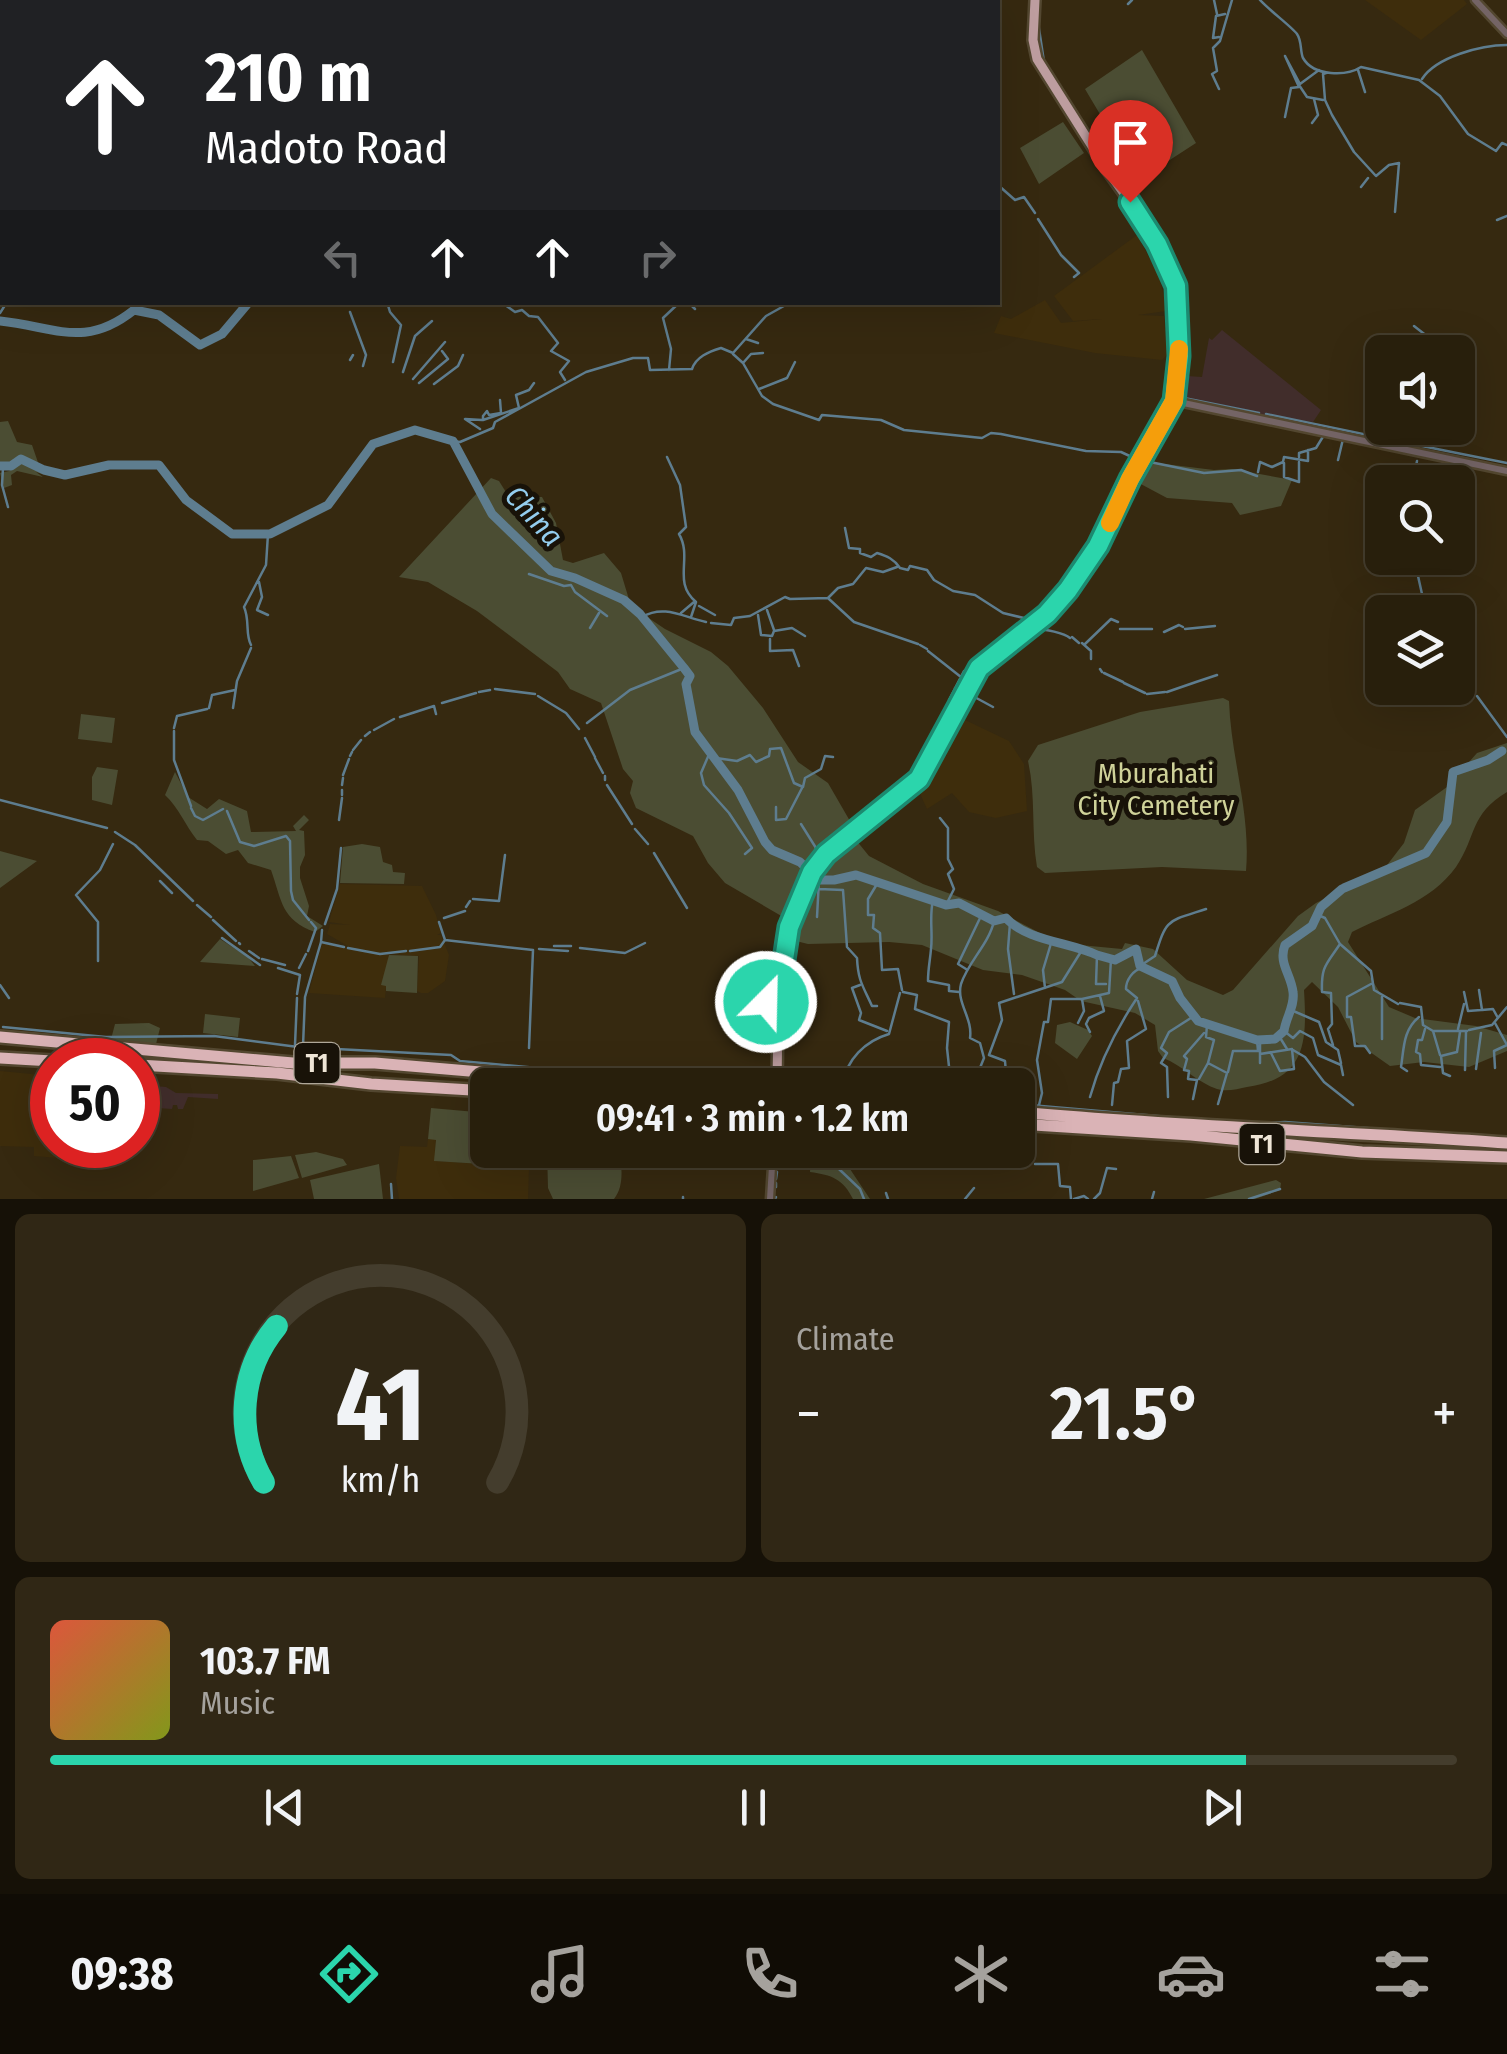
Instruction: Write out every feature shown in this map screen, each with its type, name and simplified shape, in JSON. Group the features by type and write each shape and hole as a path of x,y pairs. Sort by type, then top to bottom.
{"highway":[{"name":"T1","path":"0,1038 293,1063 375,1063 470,1071"},
{"path":"0,1058 30,1060"},
{"name":"T1","path":"160,1066 278,1072 371,1084 470,1090"},
{"name":"T1","path":"1035,1113 1507,1143"},
{"name":"T1","path":"1035,1125 1191,1135 1350,1152 1507,1156"}],"main road":[{"path":"777,1032 767,1018 774,1017 789,927 812,872 826,854 919,779 979,668 1047,614 1068,590 1098,546 1174,401 1179,356 1176,286 1151,232 1037,59 1033,40 1034,0"},
{"path":"775,1007 776,1068"}],"street":[{"path":"1475,0 1507,34"},
{"path":"1174,401 1507,471"},
{"path":"770,1199 772,1168"}],"shaded area":[{"path":"1365,0 1464,0 1467,4 1421,40"},
{"path":"1137,235 1158,274 1167,307 1166,311 1138,315 1164,316 1167,355 1162,360 1095,353 994,333 1001,316 1011,319 1045,300 1061,323 1102,319 1073,321 1054,296"},
{"path":"1222,330 1321,410 1313,422 1228,410 1182,398 1187,376 1202,377 1209,338 1212,340"},
{"path":"963,719 1009,741 1024,764 1027,811 996,818 969,812 952,793 927,809 917,787 947,755 943,750"},
{"path":"340,884 422,886 436,915 441,933 437,935 441,935 449,955 445,981 428,993 421,993 417,991 419,956 389,954 385,998 309,993 322,943 353,949 327,934 330,924 350,925 329,922"},
{"path":"0,1071 30,1074 30,1147 0,1146"},
{"path":"160,1086 176,1093 218,1094 218,1099 188,1097 183,1109 173,1105 172,1109 160,1108"},
{"path":"428,1139 436,1139 435,1161 470,1163 470,1168 529,1168 528,1199 399,1199 396,1178 400,1146 427,1147"}],"green space":[{"path":"1142,50 1196,143 1139,180 1085,89"},
{"path":"1063,122 1084,153 1039,184 1020,148"},
{"path":"8,421 17,442 32,445 42,474 36,472 43,477 17,471 11,475 12,485 4,488 0,473 18,463 14,458 13,464 0,470 0,422"},
{"path":"1148,462 1232,469 1292,480 1281,506 1240,515 1232,503 1167,498 1137,482"},
{"path":"491,478 499,481 509,497 542,497 556,523 563,560 573,563 604,553 621,573 631,606 728,666 763,708 798,762 828,783 854,828 856,840 869,856 923,884 998,911 1059,943 1122,949 1125,943 1153,949 1187,980 1223,995 1233,990 1298,916 1384,869 1404,843 1415,810 1447,787 1477,753 1507,743 1507,792 1486,809 1456,867 1421,898 1352,932 1348,942 1389,1007 1415,1018 1476,1026 1507,1035 1507,1051 1469,1067 1424,1062 1390,1066 1356,1042 1338,1007 1312,982 1304,990 1303,1041 1292,1066 1267,1083 1221,1090 1163,1058 1158,1051 1155,1025 1135,1013 1081,1001 1065,990 1022,975 983,970 922,945 796,941 790,921 725,883 693,836 636,808 630,793 633,781 623,769 601,703 570,689 558,672 477,611 428,582 399,577"},
{"name":"Mburahati City Cemetery","path":"1223,698 1229,701 1243,807 1246,871 1162,867 1045,873 1037,867 1028,761 1038,745 1140,712"},
{"path":"81,714 115,718 112,743 78,739"},
{"path":"97,767 118,770 112,805 92,800 92,777"},
{"path":"175,772 188,797 207,809 219,799 247,811 251,832 296,831 293,826 304,815 309,820 299,830 304,831 305,855 300,878 309,906 307,916 323,926 315,932 295,922 281,900 271,870 248,863 238,850 226,854 208,841 197,840 165,795"},
{"path":"343,847 380,847 383,862 392,865 393,872 405,873 404,884 340,883"},
{"path":"0,851 37,861 0,888"},
{"path":"220,939 248,957 255,966 200,962"},
{"path":"389,955 418,956 417,993 386,991 386,986 381,985"},
{"path":"205,1014 240,1018 238,1037 203,1033"},
{"path":"1070,1022 1092,1036 1077,1059 1055,1043 1057,1025"},
{"path":"149,1023 160,1028 158,1038 111,1038 115,1024"},
{"path":"431,1108 470,1111 470,1163 434,1161 436,1140 428,1139"},
{"path":"316,1152 343,1159 347,1165 302,1178 295,1155"},
{"path":"291,1156 299,1178 253,1191 253,1160"},
{"path":"379,1164 383,1199 314,1199 310,1180"},
{"path":"547,1168 621,1168 621,1182 614,1199 553,1199"},
{"path":"810,1168 849,1168 870,1199 853,1199 836,1179 810,1172"},
{"path":"1276,1180 1281,1183 1280,1190 1255,1199 1204,1199"}],"waterway":[{"path":"1128,4 1132,0"},
{"path":"1214,0 1217,14"},
{"path":"1219,89 1212,74 1217,71 1213,48 1220,41 1232,0"},
{"path":"1260,0 1297,34 1303,58 1315,69 1339,73 1361,67 1419,80 1440,96 1468,134 1496,151 1502,143 1507,145"},
{"path":"1219,37 1213,38 1216,16 1225,14"},
{"path":"1038,22 1044,62"},
{"path":"1422,79 1438,64 1460,54 1507,45"},
{"path":"1285,117 1291,88 1299,87 1285,56 1300,84 1319,70"},
{"path":"1358,70 1365,92"},
{"path":"1326,73 1325,100 1354,152 1376,176 1389,165 1399,163 1395,212"},
{"path":"1299,85 1307,97 1323,100"},
{"path":"1312,123 1318,115 1314,99"},
{"path":"1361,187 1368,178"},
{"path":"1122,181 1136,202"},
{"path":"1000,187 1015,200 1024,197 1035,213"},
{"path":"1497,220 1507,216"},
{"path":"1038,219 1061,255 1079,273 1074,277"},
{"path":"1161,244 1171,265"},
{"path":"1183,292 1185,326"},
{"path":"0,313 5,305"},
{"path":"0,321 85,332 116,322 134,310 159,315 200,345 222,334 246,305"},
{"path":"388,305 401,325 393,362"},
{"path":"505,305 515,312 522,310 538,317 558,343 551,351 569,361 560,372 565,380"},
{"path":"669,370 671,349 663,318 677,305"},
{"path":"691,305 695,309"},
{"path":"453,441 460,442 493,428 495,422 586,372 633,358 648,358 650,370 692,369 712,351 721,348 733,353 766,316 786,305"},
{"path":"350,312 366,355 363,366"},
{"path":"403,372 415,336 432,321"},
{"path":"1414,326 1426,335"},
{"path":"1184,350 1185,330"},
{"path":"746,339 758,343"},
{"path":"413,379 445,342"},
{"path":"419,383 448,359 442,351"},
{"path":"733,354 743,363 751,354 763,353"},
{"path":"350,360 353,355"},
{"path":"434,384 458,366 463,355"},
{"path":"1181,377 1184,356"},
{"path":"759,389 787,378 795,362"},
{"path":"743,363 762,396 773,404 819,420 822,415 881,420 904,430 982,438 991,433 1001,434 1086,451 1121,452 1134,458 1142,449"},
{"path":"483,416 483,420 519,408 516,395 529,390 534,383"},
{"path":"1179,397 1259,413"},
{"path":"483,416 487,411 489,415 501,413 500,400"},
{"path":"1160,416 1163,408"},
{"path":"1266,414 1365,434"},
{"path":"480,429 465,419 482,420"},
{"path":"1148,438 1154,421"},
{"name":"China","path":"0,466 11,466 21,459 65,475 109,465 159,465 186,500 232,534 270,534 328,505 373,444 415,430 453,441 492,514 551,571 624,600 684,668 690,676 686,684 695,732 738,790 772,850 800,862 819,880 856,875 946,905 959,903 994,921 1006,918 1025,932 1097,955"},
{"path":"1299,457 1299,453 1316,448 1324,435"},
{"path":"1338,460 1343,439"},
{"path":"1155,443 1145,461 1204,473 1241,470 1257,476"},
{"path":"1417,445 1507,463"},
{"path":"1258,472 1260,462 1272,467 1283,462 1284,457 1308,461 1308,450"},
{"path":"667,457 680,485 686,527 679,534 685,586 696,602 691,617"},
{"path":"1416,465 1417,461"},
{"path":"1284,463 1284,477 1299,482 1299,462"},
{"path":"3,468 2,485 8,507"},
{"path":"845,528 849,548 860,549 860,553 871,557 877,553 884,555 900,568 927,570 934,580 953,591 975,595 1003,613 1028,619"},
{"path":"251,645 244,607 266,565 268,534"},
{"path":"711,623 731,625 734,618 750,616 785,597 828,598 838,588 853,584 866,568 883,572 897,567"},
{"path":"529,574 571,585 607,616"},
{"path":"1418,575 1422,595"},
{"path":"259,582 262,597 257,610 268,615"},
{"path":"829,599 854,622 918,644"},
{"path":"681,613 694,602"},
{"path":"699,606 715,615"},
{"path":"767,610 774,630"},
{"path":"642,617 666,612 706,622"},
{"path":"590,628 599,613"},
{"path":"758,615 761,635 772,636 774,631 792,628 805,636"},
{"path":"1085,644 1111,619 1118,622"},
{"path":"1185,629 1215,626"},
{"path":"1164,632 1183,627"},
{"path":"1036,629 1070,638"},
{"path":"1120,629 1152,629"},
{"path":"1015,644 1032,631"},
{"path":"1072,637 1079,643"},
{"path":"770,639 770,651 793,650 799,666"},
{"path":"1082,643 1091,651 1091,659"},
{"path":"920,645 927,649"},
{"path":"1001,653 1012,646"},
{"path":"233,708 237,681 251,648"},
{"path":"928,651 966,681"},
{"path":"587,723 630,690 684,668"},
{"path":"949,700 964,671"},
{"path":"1104,673 1123,682"},
{"path":"1196,682 1217,675"},
{"path":"1167,692 1196,682"},
{"path":"1124,683 1145,693"},
{"path":"953,703 958,693 955,688"},
{"path":"495,689 535,694"},
{"path":"209,708 212,695 235,690"},
{"path":"479,692 490,690"},
{"path":"1147,694 1165,692"},
{"path":"442,703 476,693"},
{"path":"969,694 993,707"},
{"path":"538,696 566,713 579,729"},
{"path":"1477,696 1507,737"},
{"path":"400,717 434,706 436,714"},
{"path":"174,728 177,716 207,709"},
{"path":"374,730 394,719"},
{"path":"174,731 174,760 191,806"},
{"path":"365,736 370,732"},
{"path":"585,738 595,757"},
{"path":"353,750 361,740"},
{"path":"716,758 737,761 750,755 756,762 769,756 770,749 781,748 794,783 803,787 805,778 821,769 825,756 833,757"},
{"name":"China","path":"1344,888 1426,853 1447,822 1453,772 1502,751"},
{"path":"350,756 352,752"},
{"path":"710,752 701,773 704,785 752,848 745,854"},
{"path":"595,758 603,773"},
{"path":"343,775 349,759"},
{"path":"342,785 343,778"},
{"path":"607,785 632,824"},
{"path":"776,807 776,820 786,819 802,788"},
{"path":"342,790 342,795"},
{"path":"339,820 342,798"},
{"path":"0,800 107,828"},
{"path":"869,825 894,804"},
{"path":"191,808 203,820 223,809"},
{"path":"227,811 240,842 254,846 286,836 290,841 293,900 309,920"},
{"path":"940,818 948,828 948,859 953,869 948,874 954,889 946,905"},
{"path":"801,824 816,848 811,863"},
{"path":"635,829 648,844"},
{"path":"115,832 135,845 193,901"},
{"path":"832,840 839,836"},
{"path":"819,853 828,843"},
{"path":"98,961 98,922 76,895 100,870 113,844"},
{"path":"325,924 337,889 341,848"},
{"path":"654,853 687,908"},
{"path":"473,899 499,901 505,855"},
{"path":"812,882 830,856"},
{"path":"807,868 815,857"},
{"path":"817,917 819,880"},
{"path":"160,881 172,893"},
{"path":"877,884 868,899 868,915 874,915 873,928 880,933 882,970 898,969 902,990"},
{"path":"819,889 843,890 847,947 857,958 860,978 872,1006 877,1006"},
{"name":"China","path":"1097,955 1115,960 1136,949 1140,966 1172,981 1198,1021 1257,1040 1275,1039 1284,1031 1292,1007 1292,986 1283,957 1285,945 1312,926 1321,907 1342,889"},
{"path":"792,909 799,890"},
{"path":"933,900 928,981 949,985 949,991 959,992"},
{"path":"466,907 470,901"},
{"path":"197,905 211,917"},
{"path":"1140,966 1155,956 1170,923 1206,909"},
{"path":"444,918 465,911"},
{"path":"1318,915 1325,918 1340,944 1371,971 1374,990 1398,1004"},
{"path":"966,969 958,964 981,916"},
{"path":"213,920 236,941"},
{"path":"980,1068 984,1058 980,1043 970,1038 960,991 994,921"},
{"path":"308,951 316,928 311,922"},
{"path":"410,951 440,947 445,940 439,922"},
{"path":"1010,923 1008,949 1014,994"},
{"path":"303,1046 305,997 322,930"},
{"path":"222,938 260,965"},
{"path":"445,940 533,950 529,1048"},
{"path":"1045,988 1043,970 1052,940"},
{"path":"321,942 344,947"},
{"path":"580,948 625,953 645,943"},
{"path":"1333,1045 1328,1029 1332,1024 1331,993 1322,992 1322,976 1340,944"},
{"path":"554,946 571,946"},
{"path":"348,948 380,954 406,951"},
{"path":"539,949 568,951"},
{"path":"1006,1068 1005,1061 989,1055 1002,1020 999,1003 1062,982 1082,950"},
{"path":"249,951 259,958"},
{"path":"299,968 306,954"},
{"path":"1097,955 1096,984 1106,984"},
{"path":"262,959 285,965"},
{"path":"1078,1023 1084,1011 1082,999 1109,993 1111,959"},
{"path":"278,968 300,975 297,994"},
{"path":"1090,1097 1110,1045 1137,998 1126,989 1127,982 1142,968"},
{"path":"1370,1053 1365,1046 1355,1046 1351,1017 1347,1017 1347,997 1371,984"},
{"path":"0,985 9,998"},
{"path":"860,985 852,988 861,1013 859,1020 887,1031"},
{"path":"1479,990 1482,1010 1493,1009 1498,1018"},
{"path":"903,992 917,995 915,1009 949,1022 949,1068"},
{"path":"1464,992 1468,1011 1481,1010"},
{"path":"848,1068 872,1041 889,1034 900,993"},
{"path":"1090,1032 1086,1024 1089,1018 1104,1011 1100,996"},
{"path":"1382,997 1382,1039"},
{"path":"295,1045 297,998"},
{"path":"1039,1105 1042,1093 1037,1060 1051,999 1082,999"},
{"path":"1112,1105 1114,1083 1118,1082 1121,1069 1129,1068 1127,1041 1146,1029 1138,1001"},
{"path":"1400,1003 1421,1007 1423,1025 1433,1031 1467,1031"},
{"path":"1458,1029 1464,1004"},
{"path":"1469,1030 1492,1025 1507,1007"},
{"path":"1291,1010 1319,1022 1326,1042 1338,1050 1341,1063"},
{"path":"1168,1097 1167,1067 1161,1063 1167,1053 1161,1048 1169,1032 1194,1016"},
{"path":"1407,1071 1401,1067 1405,1040 1419,1017"},
{"path":"1495,1023 1507,1045 1494,1051 1495,1068"},
{"path":"1207,1025 1206,1037 1214,1040 1208,1063 1227,1073 1218,1104"},
{"path":"3,1027 106,1037 214,1036 298,1047 451,1055 460,1061 537,1068"},
{"path":"1425,1029 1416,1052 1420,1054 1421,1065 1440,1067"},
{"path":"1284,1031 1293,1038 1300,1031 1313,1038 1318,1055 1341,1065 1343,1075"},
{"path":"1433,1031 1440,1055"},
{"path":"1450,1076 1443,1073 1441,1056 1457,1052 1460,1032"},
{"path":"1465,1070 1466,1032"},
{"path":"1193,1099 1197,1080 1188,1079 1184,1056 1204,1033"},
{"path":"1476,1069 1481,1033"},
{"path":"1279,1036 1287,1049"},
{"path":"1228,1072 1233,1051 1258,1051 1257,1040"},
{"path":"1260,1040 1260,1063"},
{"path":"1260,1054 1292,1049 1294,1069 1280,1071 1271,1053"},
{"path":"1293,1050 1353,1105"},
{"path":"1199,1079 1208,1063"},
{"path":"1035,1105 1192,1119"},
{"path":"1264,1123 1421,1132"},
{"path":"1035,1164 1058,1164 1060,1186 1070,1187 1071,1199"},
{"path":"838,1168 860,1189 864,1199"},
{"path":"1094,1199 1100,1193 1107,1168 1116,1169"},
{"path":"776,1179 777,1172"},
{"path":"391,1184 392,1199"},
{"path":"965,1199 974,1188"},
{"path":"1249,1199 1280,1189"},
{"path":"1152,1199 1154,1192"},
{"path":"886,1193 888,1199"},
{"path":"1074,1199 1088,1199"}],"slow traffic":[{"path":"1110,523 1174,401 1179,349"}],"route":[{"path":"766,1002 780,986 789,927 812,872 826,854 919,779 979,668 1047,614 1068,590 1098,546 1174,401 1179,356 1176,286 1157,244 1130,202"}]}
